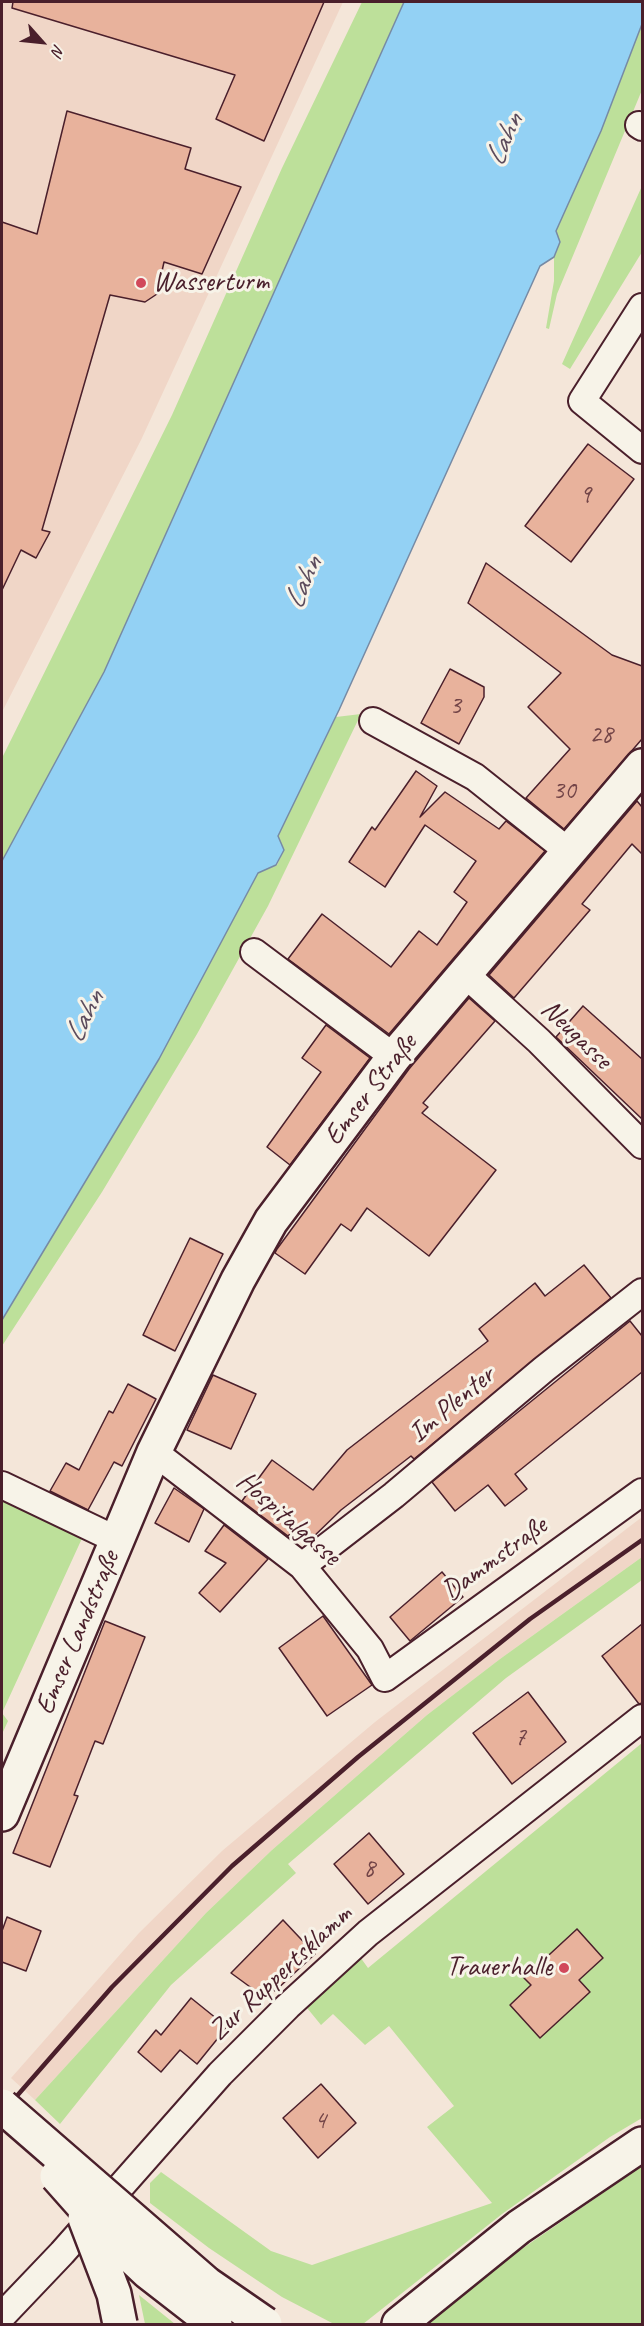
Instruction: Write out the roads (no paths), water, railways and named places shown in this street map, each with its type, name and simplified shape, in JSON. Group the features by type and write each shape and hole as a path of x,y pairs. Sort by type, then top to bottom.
{"main road":[{"name":"Emser Straße","path":"154,1452 238,1280 271,1221 394,1058 642,766"},
{"name":"Emser Landstraße","path":"2,1814 154,1452"},
{"path":"2,2108 78,2202 148,2272 215,2325"},
{"path":"2,2108 207,2284 265,2325"},
{"path":"399,2325 519,2227 642,2144"},
{"path":"78,2202 114,2294 120,2325"}],"street":[{"path":"642,307 582,401 642,450"},
{"path":"372,722 475,777 568,851"},
{"path":"254,952 394,1058"},
{"name":"Neugasse","path":"464,974 539,1041 642,1145"},
{"name":"Im Plenter","path":"302,1566 394,1496 544,1369 642,1292"},
{"name":"Hospitalgasse","path":"154,1452 302,1566 370,1649 386,1678"},
{"path":"2,1485 117,1540"},
{"name":"Dammstraße","path":"386,1678 642,1492"},
{"name":"Zur Ruppertsklamm","path":"2,2316 62,2253 219,2074 288,2006 368,1933 642,1718"}],"water":[{"name":"Lahn","path":"404,2 642,2 642,24 601,131 556,231 560,242 554,257 540,266 339,710 278,836 284,850 276,865 258,873 159,1059 2,1320 2,861 104,672"}],"railway":[{"path":"2,2113 112,1987 232,1866 358,1757 530,1619 642,1540"}],"place":[{"name":"Wasserturm","path":"141,283"},
{"name":"Trauerhalle","path":"564,1968"}]}
